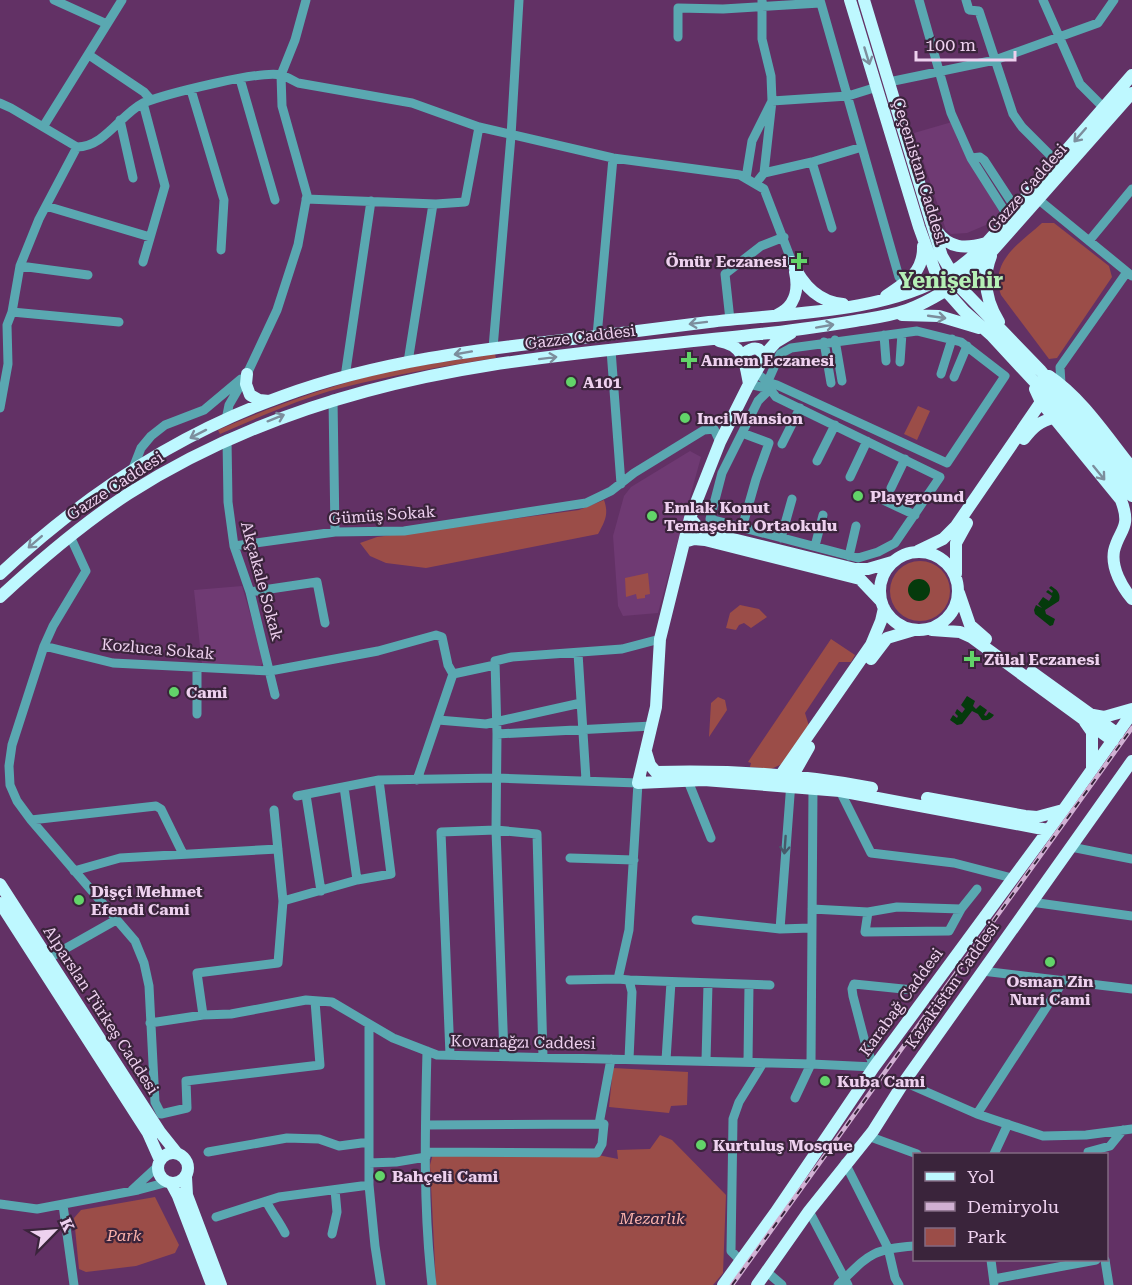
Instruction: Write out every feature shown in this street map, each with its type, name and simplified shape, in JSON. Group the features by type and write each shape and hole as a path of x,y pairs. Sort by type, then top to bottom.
{"main road":[{"name":"Çeçenistan Caddesi","path":"850,0 928,255 949,281 1041,371 1132,482"},
{"name":"Çeçenistan Caddesi","path":"864,0 949,281 964,311 1056,405 1132,496"},
{"name":"Gazze Caddesi","path":"0,574 33,543 75,509 178,444 269,401 345,377 408,362 493,348 853,305 878,301 949,281 979,266 1012,213 1132,75"},
{"name":"Gazze Caddesi","path":"990,247 1039,200 1129,101"},
{"path":"931,222 943,239 951,244 990,247 986,272 987,294 995,315 1010,339"},
{"path":"878,301 914,276 921,266 923,248 920,230"},
{"path":"792,262 797,273 815,294 835,303 853,305"},
{"path":"774,316 789,308 797,289 792,262"},
{"name":"Gazze Caddesi","path":"0,597 70,536 127,495 227,439 284,415 333,399 409,380 481,366 796,330 886,315 928,302 949,281"},
{"path":"886,315 939,316 985,330"},
{"path":"639,783 656,707 660,639 690,518 720,442 752,379 776,342 796,330"},
{"path":"697,341 728,343 737,348 744,358 752,379"},
{"path":"744,358 745,353 756,348 764,359"},
{"path":"1041,371 1061,384 1079,403 1132,468"},
{"path":"247,374 246,384 250,395 259,400 269,401"},
{"path":"1028,375 1041,402 1128,512 1130,525 1117,545 1114,558 1120,580 1132,599"},
{"path":"690,518 708,533 855,569 868,569 893,561 943,539 956,526 1041,402"},
{"path":"1054,418 1032,428 962,530 956,543 956,578 967,619 975,631 1064,701"},
{"path":"684,542 694,539 705,540 860,579 882,604 891,619 902,627 915,630 960,632 971,637 1116,738"},
{"path":"1132,541 1125,546 1121,556 1123,568 1132,588"},
{"path":"916,552 929,553 941,558 956,578"},
{"path":"787,780 871,645 881,621 880,583 885,571 893,561"},
{"path":"928,630 940,625 950,616 956,604 958,591"},
{"path":"787,780 880,645 887,638 915,630"},
{"path":"1086,717 1132,711"},
{"name":"Karabağ Caddesi","path":"723,1285 874,1067 1116,738 1132,711"},
{"path":"1086,717 1092,732 1092,770"},
{"path":"646,752 656,777"},
{"name":"Kazakistan Caddesi","path":"757,1285 845,1163 868,1137 904,1082 1132,761"},
{"path":"639,783 656,777 703,771 787,780 813,788 1048,830"},
{"path":"656,777 688,781 843,782 1025,816 1048,815 1064,809"},
{"name":"Alparslan Türkeş Caddesi","path":"0,884 46,959 160,1132 176,1152"},
{"name":"Alparslan Türkeş Caddesi","path":"0,903 148,1133 159,1163"},
{"path":"212,1285 178,1196 169,1183 160,1176 159,1163 166,1154 176,1152 188,1162 187,1195 221,1285"},
{"path":"169,1183 178,1183 186,1177"}],"street":[{"path":"54,0 107,24"},
{"path":"43,127 122,0"},
{"path":"226,420 229,405 247,374 277,310 298,245 307,195 282,106 281,75 295,40 306,0"},
{"path":"493,348 511,136 519,0"},
{"path":"919,0 951,113 971,158 980,157 984,160 1012,213"},
{"path":"966,0 969,10 979,11 1013,114 1022,127 1057,162"},
{"path":"1043,0 1080,84 1104,108"},
{"path":"889,82 994,60 1098,23 1114,0"},
{"path":"678,37 678,8 723,9 762,3 820,1 899,277"},
{"path":"756,183 764,172 772,101 771,75 762,39 762,3"},
{"path":"88,55 144,92 147,101 165,186 143,261"},
{"path":"0,103 77,147 94,144 131,109 147,101 240,79 281,75 298,82 412,103 511,136 613,158 740,175 764,189 792,262"},
{"path":"240,79 275,200"},
{"path":"772,101 848,96 877,87"},
{"path":"191,90 224,200 221,250"},
{"path":"746,178 752,141 772,101"},
{"path":"120,120 133,178"},
{"path":"306,199 433,204 465,202 479,127"},
{"path":"0,408 8,364 4,324 12,312 20,266 39,219 77,147"},
{"path":"764,172 812,162 862,147"},
{"path":"597,336 613,158"},
{"path":"812,162 832,228"},
{"path":"1089,241 1132,189"},
{"path":"1039,200 1130,274 1060,368 1061,384"},
{"path":"345,377 371,201"},
{"path":"408,362 433,204"},
{"path":"46,206 150,237"},
{"path":"729,320 725,274 761,246 784,237"},
{"path":"20,266 88,275"},
{"path":"12,312 119,322"},
{"path":"752,379 769,385 946,463 1005,376 962,342 917,331 824,342 791,348 780,354 769,385 758,401 722,473 710,519 858,558 878,552 895,543 940,477 776,397 769,385"},
{"path":"900,362 902,333"},
{"path":"884,334 886,361"},
{"path":"940,374 952,339"},
{"path":"836,340 842,381"},
{"path":"824,342 831,383"},
{"path":"954,377 967,346"},
{"path":"611,350 621,483"},
{"path":"1041,371 1060,368"},
{"path":"132,471 141,448 151,436 165,425 204,410 247,374"},
{"path":"333,399 336,532"},
{"path":"782,444 800,408"},
{"path":"817,461 835,425"},
{"name":"Gümüş Sokak","path":"234,546 336,532 404,531 586,503 611,491 634,473 704,430 714,429 720,442"},
{"path":"742,433 770,443 756,479 742,528"},
{"name":"Akçakale Sokak","path":"227,439 228,502 234,546 250,592 275,695"},
{"path":"850,477 867,441"},
{"path":"891,488 905,459"},
{"path":"780,538 792,499"},
{"path":"883,500 915,515"},
{"path":"815,546 823,515"},
{"path":"849,556 856,526"},
{"path":"70,536 86,571 53,626 44,646 12,745 9,766 10,785 17,801 31,820 135,941 144,963 149,986 155,1102 161,1114 187,1108 186,1081 320,1065 315,1001"},
{"path":"250,592 317,582 325,623"},
{"name":"Kozluca Sokak","path":"44,646 113,663 270,671 378,651 436,635 442,637 448,664 453,674"},
{"path":"504,1056 496,830 495,661 512,657 622,649 660,639"},
{"path":"578,653 586,780"},
{"path":"417,780 453,674 495,665"},
{"path":"196,714 197,669"},
{"path":"438,720 497,723 581,703"},
{"path":"497,734 652,726"},
{"path":"321,891 302,796 379,780 497,778 639,783 629,930 618,980"},
{"path":"283,901 357,880 391,874 379,780"},
{"path":"780,929 787,780"},
{"path":"688,781 711,838"},
{"path":"344,787 357,880"},
{"path":"795,1098 811,1064 813,788"},
{"path":"840,791 871,853 954,863 1012,878"},
{"path":"31,820 156,806 161,809 183,854"},
{"path":"202,1014 197,973 278,963 283,901 274,810"},
{"path":"450,1055 441,832 496,830 537,834 543,1057"},
{"path":"1071,847 1132,859"},
{"path":"74,871 120,858 278,849"},
{"path":"570,858 634,860"},
{"path":"868,912 865,932 950,931 961,909 977,890"},
{"path":"1031,902 1131,914"},
{"path":"812,909 868,912 897,907 961,909"},
{"path":"46,959 116,920"},
{"path":"696,920 780,929 811,928"},
{"path":"982,971 1132,988"},
{"path":"570,980 770,985"},
{"path":"629,980 632,992 629,1059"},
{"path":"977,1114 1064,980"},
{"path":"666,1060 671,982"},
{"path":"706,1061 708,984"},
{"path":"874,1067 853,996 854,984 913,990"},
{"path":"748,1062 749,985"},
{"name":"Kovanağzı Caddesi","path":"150,1023 202,1014 231,1014 306,1000 332,1002 393,1038 437,1055 874,1067"},
{"path":"369,1023 369,1185 381,1285"},
{"path":"427,1051 428,1251 432,1285"},
{"path":"600,1124 611,1059"},
{"path":"741,1261 731,1251 734,1119 739,1102 763,1063"},
{"path":"904,1082 977,1114 1044,1137 1128,1130"},
{"path":"369,1163 426,1155 597,1153 602,1144 604,1124 426,1125"},
{"path":"995,1153 1008,1124"},
{"path":"1088,1153 1110,1146 1128,1130"},
{"path":"868,1137 913,1154"},
{"path":"208,1152 287,1138 319,1139 339,1146 369,1142"},
{"path":"132,1190 159,1163"},
{"path":"845,1163 888,1248 895,1278 899,1285"},
{"path":"0,1204 37,1209 169,1183"},
{"path":"216,1217 279,1197 369,1185"},
{"path":"332,1234 337,1212 335,1190"},
{"path":"266,1201 273,1215 280,1221 285,1233"},
{"path":"63,1205 74,1285"},
{"path":"809,1211 847,1281"},
{"path":"837,1285 847,1281 863,1258 888,1248 913,1246"},
{"path":"991,1261 994,1282 1091,1261"},
{"path":"1105,1261 1109,1285"},
{"path":"766,1272 782,1285"}],"shaded area":[{"path":"952,122 958,141 999,211 999,215 986,225 967,233 951,234 946,230 914,133"},
{"name":"Emlak Konut Temaşehir Ortaokulu","path":"690,451 701,457 658,613 623,616 618,606 613,536 624,496 631,487"},
{"path":"919,579 927,582 930,590 927,598 919,601 911,598 908,590 911,582"},
{"path":"242,586 264,661 260,667 202,665 194,590"},
{"path":"1051,586 1058,592 1059,601 1045,610 1046,614 1055,619 1053,625 1050,626 1035,614 1034,610 1036,605 1042,608 1038,604 1043,597 1049,601 1052,596 1046,592 1048,590 1052,593 1053,591 1049,588"},
{"path":"967,696 975,701 973,706 976,709 980,705 987,710 984,715 986,716 989,712 994,715 982,720 972,711 962,724 957,725 950,720 953,715 957,718 955,713 957,709 962,713 965,709 961,705"}],"green space":[{"path":"1042,223 1054,223 1109,266 1112,277 1057,358 1049,359 1001,295 998,283 999,272 1009,254"},
{"path":"495,354 496,358 418,371 325,392 220,434 218,430 299,398 382,373"},
{"path":"918,406 930,411 917,440 904,434"},
{"path":"604,500 606,517 598,534 426,568 386,563 370,556 360,543 377,537 579,510"},
{"path":"914,561 926,561 937,566 945,574 950,591 948,603 937,616 926,621 914,621 903,616 895,608 890,597 890,585 895,574 903,566"},
{"path":"648,573 650,594 645,595 645,598 637,599 636,594 626,597 625,578"},
{"path":"740,605 759,609 767,617 751,628 744,623 736,630 726,628 730,613"},
{"path":"831,639 855,655 851,662 839,662 805,713 809,726 782,764 771,769 750,767 751,763 748,762"},
{"path":"718,697 725,700 727,710 709,737 711,703"},
{"path":"613,1068 688,1072 687,1105 671,1106 669,1113 609,1107"},
{"name":"Mezarlık","path":"660,1135 672,1140 726,1195 723,1273 713,1285 436,1285 430,1165 433,1154 598,1155 618,1159 617,1150 650,1149"},
{"name":"Park","path":"155,1197 179,1245 175,1253 136,1266 86,1272 79,1269 74,1218 81,1210"}],"railway":[{"path":"732,1285 1132,728"}],"place":[{"name":"Ömür Eczanesi","path":"799,261"},
{"name":"Annem Eczanesi","path":"689,360"},
{"name":"A101","path":"571,382"},
{"name":"Inci Mansion","path":"685,418"},
{"name":"Playground","path":"858,496"},
{"name":"Emlak Konut Temaşehir Ortaokulu","path":"652,516"},
{"name":"Zülal Eczanesi","path":"972,659"},
{"name":"Cami","path":"174,692"},
{"name":"Dişçi Mehmet Efendi Cami","path":"79,900"},
{"name":"Osman Zin Nuri Cami","path":"1050,962"},
{"name":"Kuba Cami","path":"825,1081"},
{"name":"Kurtuluş Mosque","path":"701,1145"},
{"name":"Bahçeli Cami","path":"380,1176"}],"district":[{"name":"Yenişehir","path":"951,280"}]}
